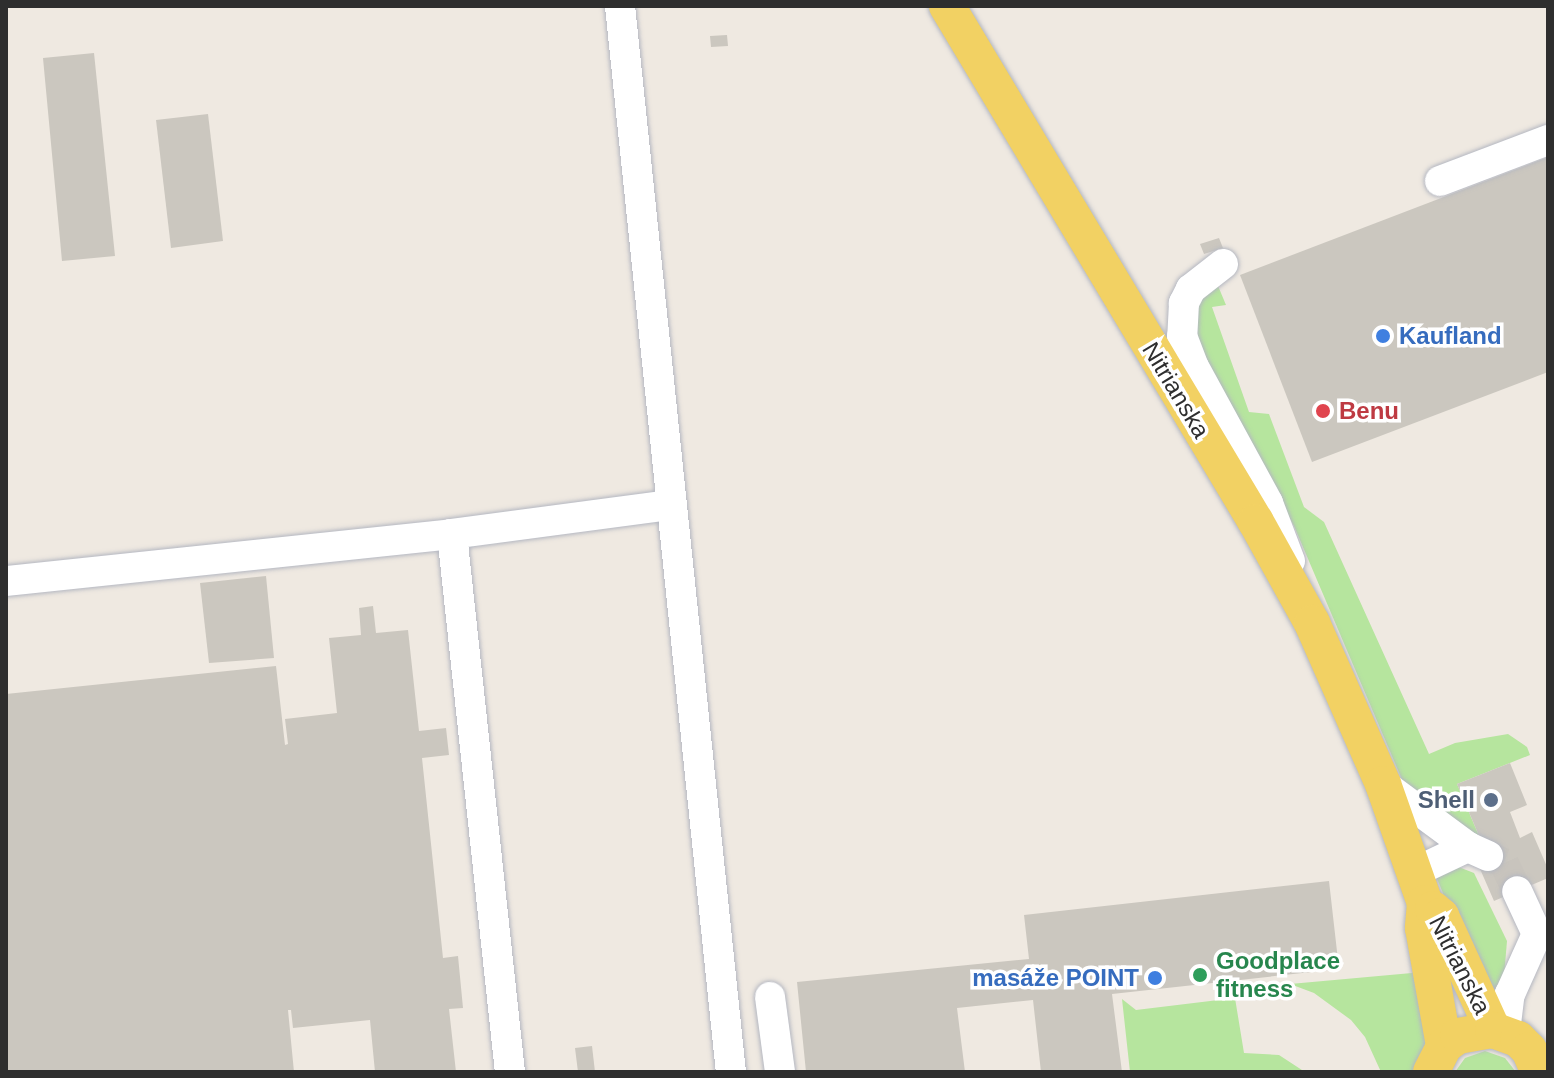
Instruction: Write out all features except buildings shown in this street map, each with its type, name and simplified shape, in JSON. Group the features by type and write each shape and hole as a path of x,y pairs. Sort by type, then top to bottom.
{"main road":[{"name":"Nitrianska","path":"947,6 1035,158 1256,522 1312,623 1383,784 1420,887 1438,1059"},
{"name":"Nitrianska","path":"1420,887 1441,916 1499,1031"},
{"name":"Nitrianska","path":"1438,1059 1458,1036 1475,1030 1499,1031 1529,1050 1541,1067"}],"lane":[{"path":"620,6 669,505 731,1072"},
{"path":"1440,181 1548,140"},
{"name":"Nitrianska","path":"1223,264 1191,289 1184,303 1182,336 1194,367 1272,512 1312,623"},
{"path":"6,581 452,534 669,505"},
{"path":"452,534 510,1072"},
{"path":"1383,784 1478,851 1420,887"},
{"path":"1499,1031 1510,994 1537,934 1517,891"},
{"path":"770,997 780,1072"}],"green space":[{"path":"1216,281 1226,305 1212,307 1249,412 1269,414 1304,507 1324,522 1429,754 1455,743 1508,734 1527,747 1530,755 1457,784 1479,836 1406,789 1294,526 1197,344 1196,312 1201,297"},
{"path":"1456,866 1474,873 1507,941 1502,1000 1495,999 1467,953 1436,876"},
{"path":"1423,972 1437,1019 1413,1072 1381,1072 1365,1037 1351,1020 1314,993 1290,984"},
{"path":"1235,998 1244,1053 1279,1055 1305,1072 1130,1072 1122,999 1136,1010"},
{"path":"1485,1051 1505,1058 1516,1072 1455,1072 1465,1058"}],"tunnel":[{"path":"1488,856 1504,863 1517,891"}],"place":[{"name":"Kaufland","path":"1383,336"},
{"name":"Benu","path":"1323,411"},
{"name":"Shell","path":"1491,800"},
{"name":"Goodplace fitness","path":"1200,975"},
{"name":"masáže POINT","path":"1155,978"}]}
